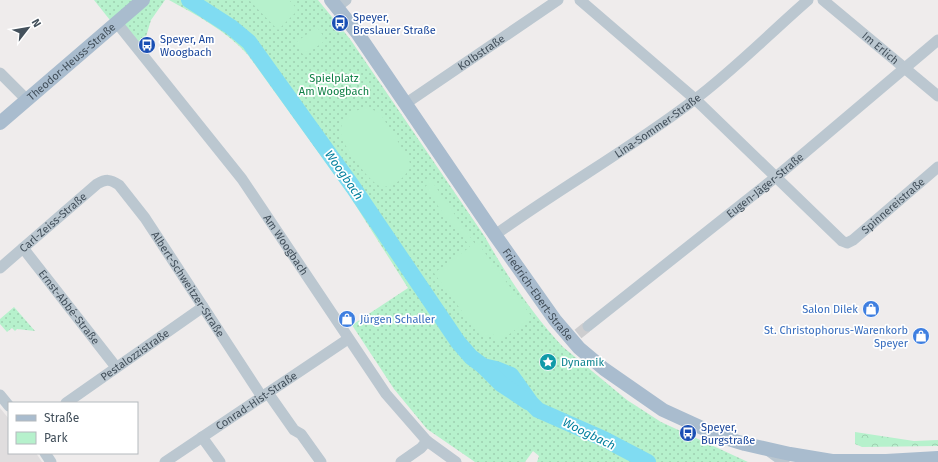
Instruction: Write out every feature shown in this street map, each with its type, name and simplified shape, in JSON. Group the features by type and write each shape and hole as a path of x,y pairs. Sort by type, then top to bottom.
{"main road":[{"name":"Theodor-Heuss-Straße","path":"0,123 143,0"},
{"name":"Friedrich-Ebert-Straße","path":"338,2 405,104 495,235 575,337 604,368 663,410 722,437 766,449 814,460 832,461 886,461 938,458"}],"street":[{"name":"Kolbstraße","path":"405,104 558,0"},
{"path":"580,0 695,99 776,177"},
{"name":"Lina-Sommer-Straße","path":"495,235 695,99 808,0"},
{"name":"Im Erlich","path":"822,0 938,96"},
{"name":"Am Woogbach","path":"117,23 242,180 386,394 427,441 456,462"},
{"name":"Eugen-Jäger-Straße","path":"588,326 776,177 903,68 938,40"},
{"path":"0,73 27,100"},
{"name":"Spinnereistraße","path":"776,177 842,241 847,243 853,240 938,167"},
{"name":"Carl-Zeiss-Straße","path":"0,268 97,184 107,180"},
{"name":"Albert-Schweitzer-Straße","path":"107,180 119,184 132,200 203,307 265,395 294,430 301,434 321,462"},
{"name":"Ernst-Abbé-Straße","path":"22,248 116,367"},
{"name":"Pestalozzistraße","path":"67,402 203,307"},
{"name":"Conrad-Hist-Straße","path":"164,462 348,339"},
{"path":"0,395 8,405"},
{"path":"202,437 220,462"},
{"path":"401,462 421,448 427,441"},
{"path":"766,449 784,462"}],"shaded area":[{"path":"0,408 8,418 8,454 37,454 42,462 0,462"}],"green space":[{"path":"94,0 165,0 151,20 145,40 133,49"},
{"name":"Spielplatz Am Woogbach","path":"169,0 318,0 350,39 485,237 521,294 563,347 627,400 661,422 748,462 537,462 539,456 533,451 525,462 475,462 427,429 394,389 352,325 408,288 349,195 248,55 221,31"},
{"path":"249,0 289,0 298,10 278,30"},
{"path":"317,27 326,40 304,56 295,43"},
{"path":"361,109 371,109 380,113 407,156 410,164 409,169 399,181 394,184 384,187 375,183 364,172 344,143 341,132 342,123 352,112"},
{"path":"429,177 475,244 477,242 532,317 499,342 492,333 484,338 477,332 434,273 470,247 454,224 451,225 425,187 427,185 424,181"},
{"path":"14,307 35,331 17,329 15,331 12,328 7,332 0,324 0,319"},
{"path":"855,432 914,441 938,440 938,446 862,447 855,444"}],"waterway":[{"name":"Woogbach","path":"189,0 231,27 249,42 353,187 458,342 471,357 483,366 511,375 531,403 538,410 604,439 648,462"},
{"name":"Woogbach","path":"483,366 501,384 528,402"}],"tunnel":[{"path":"578,334 588,326"}],"place":[{"name":"Speyer, Breslauer Straße","path":"340,23"},
{"name":"Speyer, Am Woogbach","path":"147,45"},
{"name":"Salon Dilek","path":"871,309"},
{"name":"Jürgen Schaller","path":"347,319"},
{"name":"St. Christophorus-Warenkorb Speyer","path":"921,336"},
{"name":"Dynamik","path":"548,362"},
{"name":"Speyer, Burgstraße","path":"688,433"}]}
